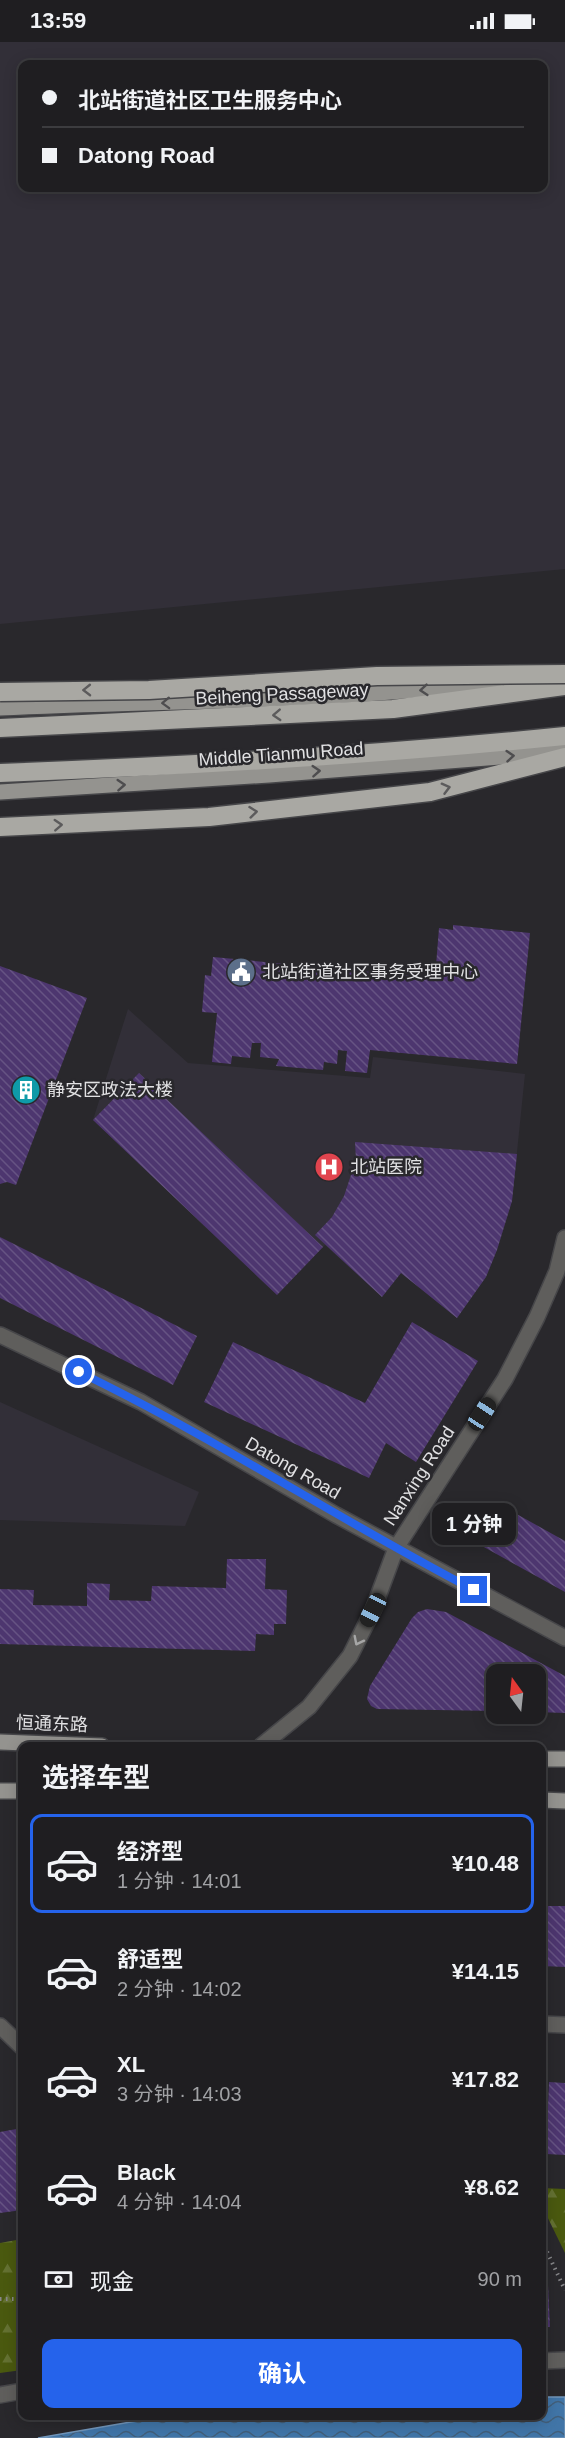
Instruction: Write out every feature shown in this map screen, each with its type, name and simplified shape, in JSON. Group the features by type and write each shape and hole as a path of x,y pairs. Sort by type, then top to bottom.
{"highway":[{"path":"0,692 149,690 377,676 565,673"},
{"name":"Beiheng Passageway","path":"0,728 393,709 565,686"},
{"path":"0,773 174,766 404,752 565,736"},
{"path":"0,827 209,817 430,792 565,757"}],"main road":[{"path":"0,708 276,699 428,690 565,673"},
{"name":"Middle Tianmu Road","path":"0,792 269,775 565,751"},
{"name":"恒通东路","path":"0,1742 18,1743"},
{"path":"546,1758 565,1759"},
{"path":"0,1791 18,1791"},
{"path":"546,1800 565,1801"}],"street":[{"name":"Nanxing Road","path":"266,1742 309,1707 350,1656 373,1610 396,1548 505,1379 537,1317 557,1271 565,1238"},
{"name":"Datong Road","path":"0,1335 141,1402 396,1548 565,1638"},
{"path":"0,1791 0,1802"},
{"path":"546,2024 565,2025"},
{"path":"0,2026 18,2043"},
{"path":"546,2361 565,2360"},
{"path":"0,2395 18,2392"}],"path":[{"path":"546,2249 565,2289"},
{"path":"0,2299 18,2299"}],"shaded area":[{"path":"0,42 565,42 565,569 0,624"},
{"name":"北站医院","path":"128,1009 188,1063 370,1078 373,1057 525,1074 512,1201 486,1277 457,1318 401,1273 382,1297 325,1245 277,1295 93,1120"},
{"path":"0,1402 199,1492 185,1526 0,1520"}],"green space":[{"path":"546,2188 565,2189 565,2253 546,2214"},
{"path":"18,2240 18,2371 0,2373 0,2243"}],"water":[{"path":"546,2397 565,2397 565,2438 38,2438 142,2420 546,2420"}],"building":[{"path":"453,925 530,933 517,1064 370,1050 367,1073 345,1071 347,1051 338,1050 337,1064 324,1062 323,1070 276,1066 279,1059 260,1057 261,1043 252,1043 250,1058 232,1056 231,1064 212,1062 217,1013 202,1012 205,975 211,976 213,957 435,978 439,928 453,930"},
{"name":"静安区政法大楼","path":"0,966 87,998 16,1185 7,1182 0,1184"},
{"path":"139,1073 323,1247 277,1295 93,1120"},
{"path":"355,1142 517,1154 512,1201 497,1250 486,1277 457,1318 401,1273 382,1297 315,1235 332,1217 344,1196 356,1160"},
{"path":"0,1237 197,1336 173,1385 0,1298"},
{"path":"412,1322 478,1361 416,1462 386,1443 369,1478 204,1402 233,1342 365,1403"},
{"path":"495,1502 565,1541 565,1592 473,1541"},
{"path":"227,1559 266,1559 265,1589 287,1590 286,1624 274,1624 274,1635 256,1634 255,1651 0,1644 0,1589 34,1590 33,1605 87,1606 87,1583 110,1584 109,1600 151,1601 152,1586 226,1588"},
{"path":"427,1609 446,1612 543,1664 486,1664 486,1711 377,1709 371,1706 367,1699 370,1686 418,1612"},
{"path":"546,1666 565,1676 565,1713 546,1712"},
{"path":"546,1906 565,1906 565,1967 546,1966"},
{"path":"549,2082 565,2083 565,2155 546,2154"},
{"path":"18,2129 18,2211 0,2213 0,2132"},
{"path":"546,2264 547,2264 550,2327 546,2326"}],"place":[{"name":"北站街道社区事务受理中心","path":"241,972"},
{"name":"静安区政法大楼","path":"26,1090"},
{"name":"北站医院","path":"329,1167"}],"route":[{"path":"79,1372 141,1402 336,1515 474,1590"}]}
